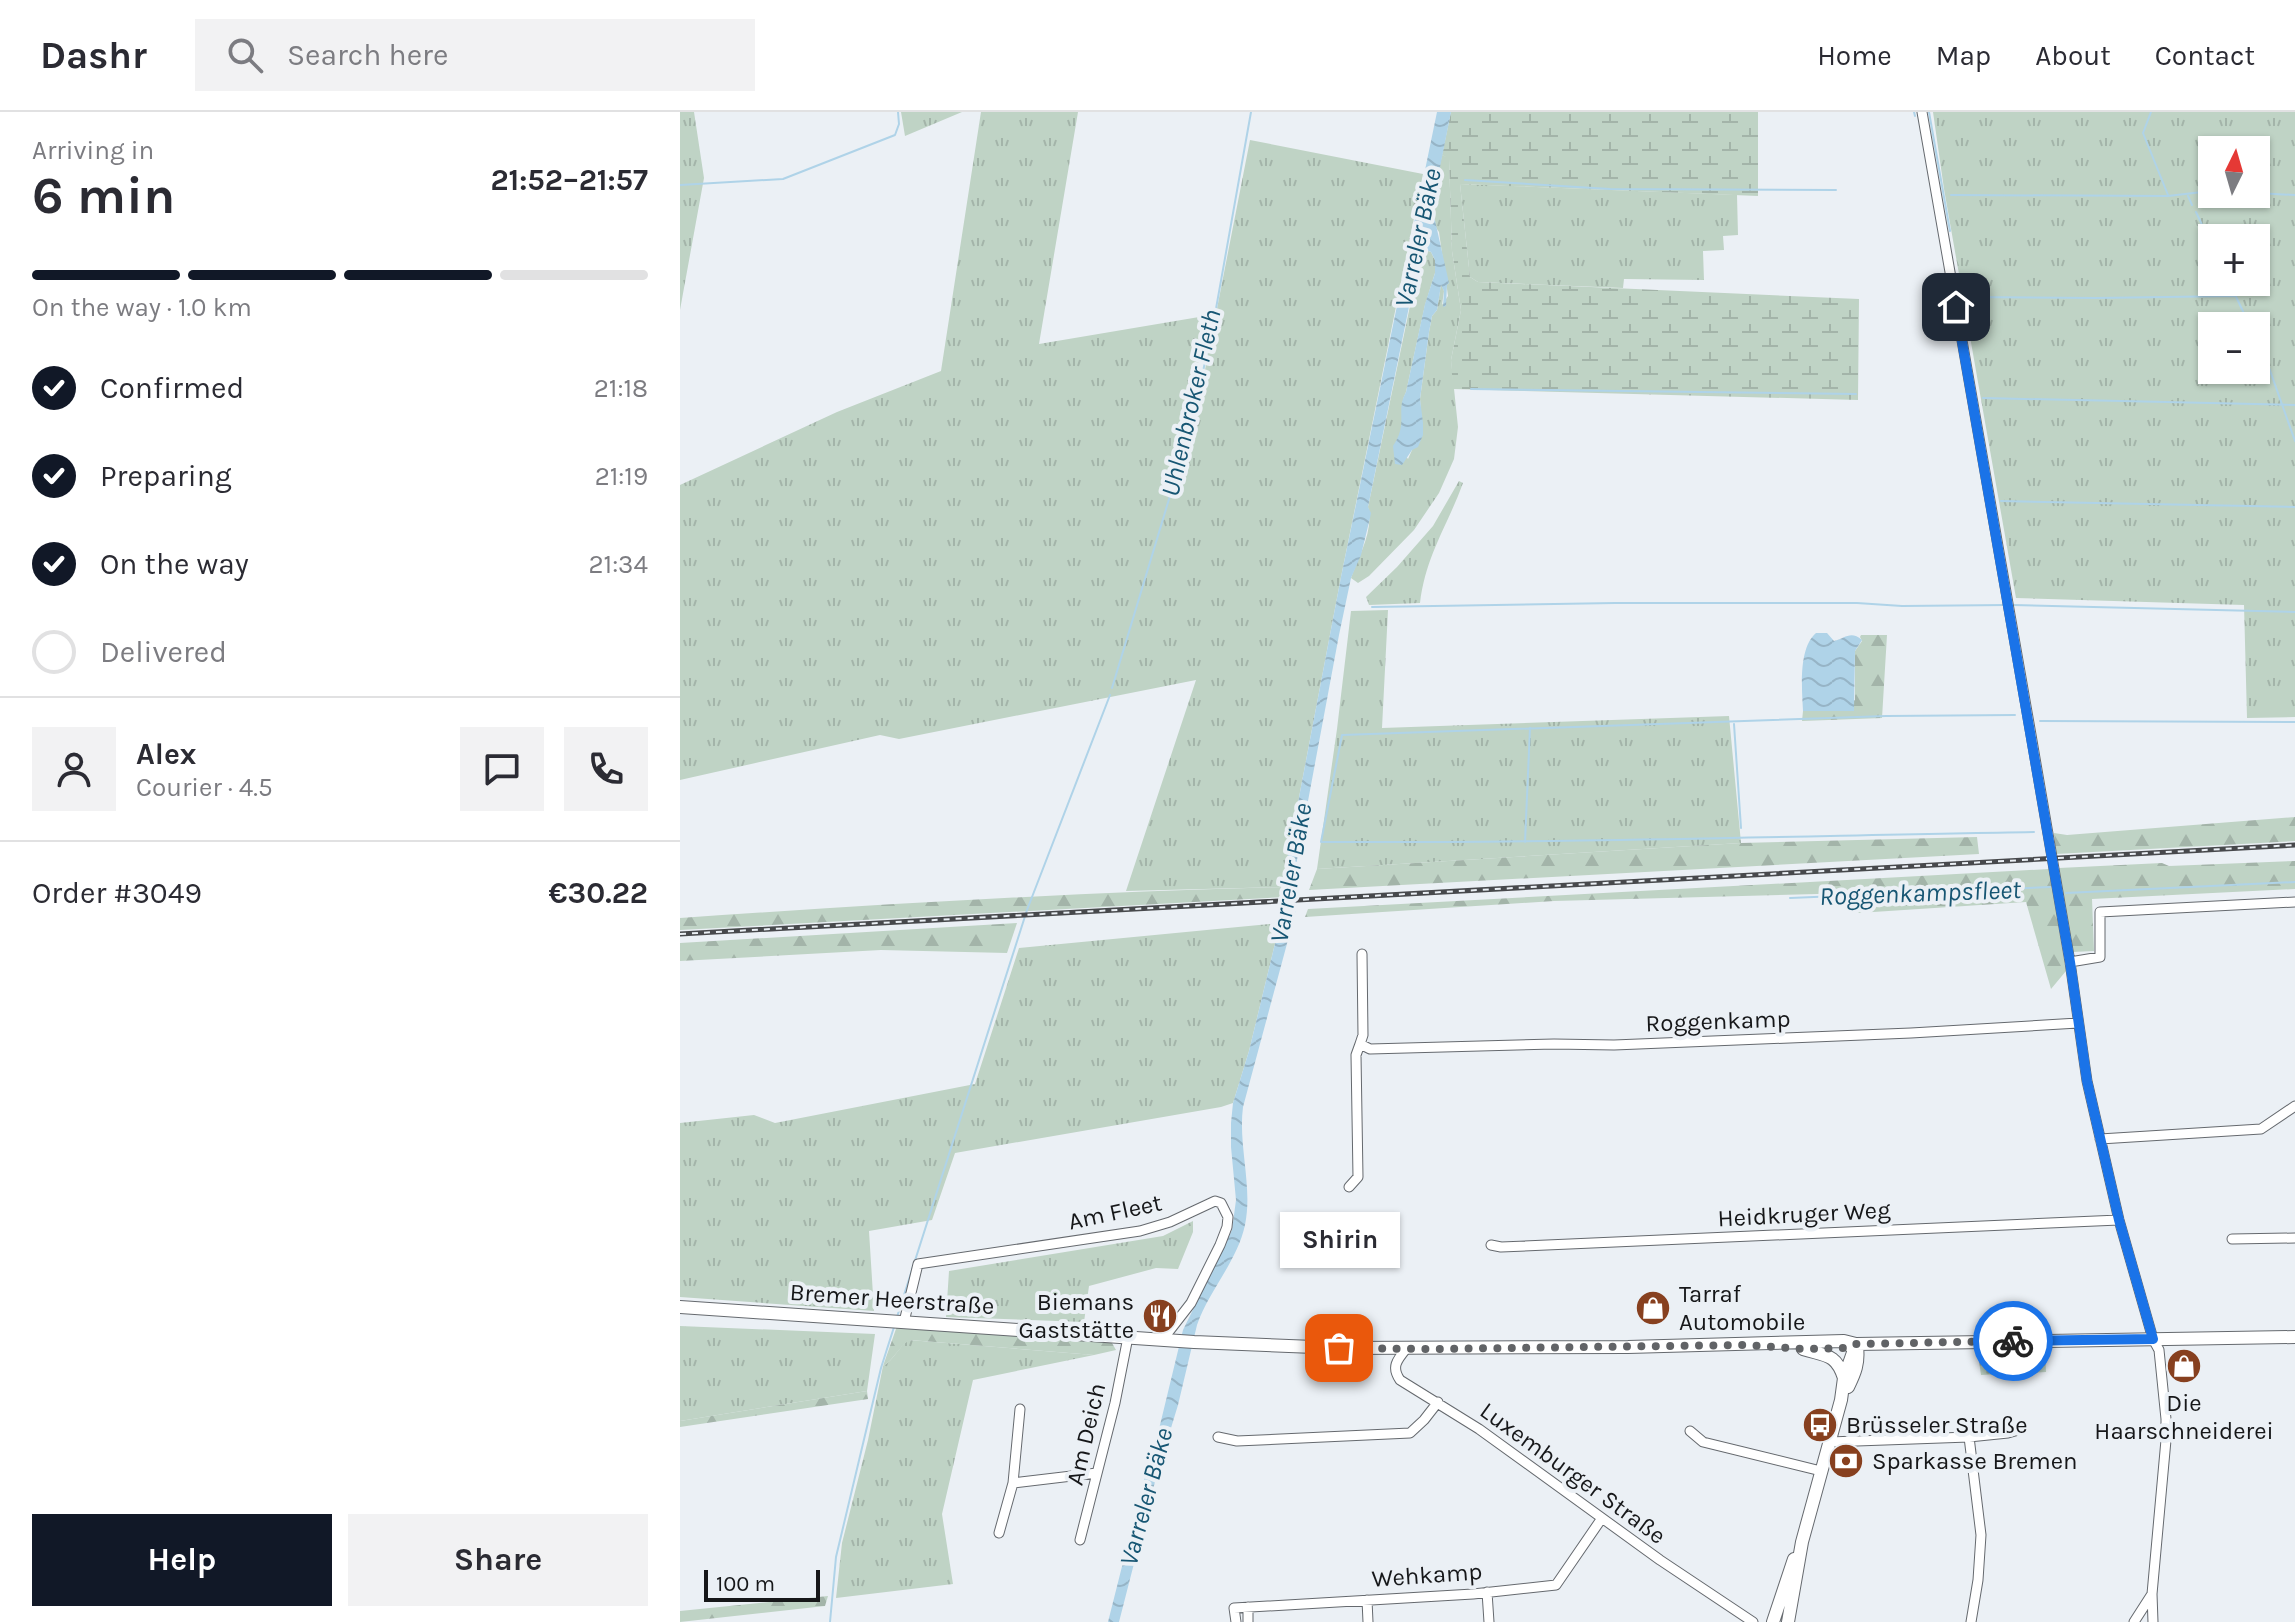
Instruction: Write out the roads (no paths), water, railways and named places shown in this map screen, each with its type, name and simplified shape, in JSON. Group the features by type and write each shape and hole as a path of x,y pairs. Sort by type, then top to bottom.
{"main road":[{"name":"Bremer Heerstraße","path":"680,1307 1179,1341 1339,1348 1744,1345"},
{"path":"1744,1345 1844,1341 1884,1344 2295,1337"},
{"path":"1744,1345 1803,1349 1847,1348 1856,1344"},
{"path":"1841,1400 1859,1359 1856,1344"},
{"path":"1788,1622 1802,1542 1841,1400 1844,1378 1856,1344"},
{"path":"1856,1369 1884,1344"},
{"path":"1803,1349 1837,1361 1844,1378"},
{"path":"1773,1622 1802,1542"}],"street":[{"path":"1922,112 2070,962 2087,1081 2119,1220 2153,1339 2159,1350 2166,1440 2152,1594 2153,1622"},
{"path":"2070,962 2100,957 2100,912 2295,902"},
{"path":"1349,1187 1358,1177 1356,1055 1363,1035 1362,954"},
{"name":"Roggenkamp","path":"1360,1044 1370,1049 1614,1045 2078,1023"},
{"path":"2100,1139 2261,1129 2295,1106"},
{"name":"Am Fleet","path":"898,1321 918,1264 1140,1231 1170,1222 1215,1201 1221,1203 1228,1217 1220,1245 1191,1303 1163,1339"},
{"name":"Heidkruger Weg","path":"1491,1245 2119,1220"},
{"path":"2232,1239 2295,1238"},
{"name":"Am Deich","path":"1080,1540 1115,1403 1128,1337"},
{"name":"Luxemburger Straße","path":"1406,1349 1394,1365 1400,1380 1438,1402 1753,1622"},
{"path":"1218,1437 1237,1441 1410,1433 1438,1402"},
{"path":"999,1533 1013,1483 1020,1409"},
{"path":"1829,1442 1969,1437 2022,1429"},
{"path":"1690,1431 1703,1442 1821,1471"},
{"path":"1969,1437 1981,1535 1971,1622"},
{"path":"1013,1483 1097,1473"},
{"name":"Wehkamp","path":"1248,1607 1556,1585 1602,1518"},
{"path":"1487,1592 1489,1622"},
{"path":"2134,1622 2152,1594"},
{"path":"1367,1600 1368,1622"},
{"path":"1236,1622 1234,1608 1248,1607 1248,1622"}],"water":[{"name":"Varreler Bäke","path":"1437,112 1451,112 1432,207 1449,283 1446,306 1443,307 1444,291 1441,285 1429,332 1420,399 1423,435 1418,447 1412,450 1402,465 1395,464 1393,446 1400,430 1403,399 1435,273 1435,260 1426,250 1420,253 1368,507 1370,518 1361,555 1351,578 1339,635 1297,860 1295,914 1243,1107 1247,1196 1245,1225 1236,1251 1197,1325 1119,1622 1108,1622 1183,1330 1232,1230 1236,1200 1231,1147 1233,1103 1285,909 1288,855 1341,577"},
{"path":"1816,633 1827,633 1834,641 1851,635 1862,640 1855,651 1854,711 1803,711 1804,659 1810,640"}],"waterway":[{"path":"680,185 783,179 895,135 899,124 898,112"},
{"name":"Uhlenbroker Fleth","path":"1112,688 1192,423 1214,320 1251,112"},
{"path":"1914,112 1915,116"},
{"path":"1929,112 1950,231"},
{"path":"2151,112 2143,133 2168,195"},
{"path":"1465,180 1610,189 1836,190"},
{"path":"1951,195 2168,196 2198,192"},
{"path":"2270,194 2295,195"},
{"path":"2188,196 2192,205"},
{"path":"2196,212 2202,224"},
{"path":"2236,296 2243,312"},
{"path":"1965,297 2236,296"},
{"path":"2270,371 2295,441"},
{"path":"1471,389 1856,394"},
{"path":"1983,398 2295,405"},
{"path":"2001,501 2295,507"},
{"path":"1372,607 1615,603 2007,605"},
{"path":"2013,605 2295,612"},
{"path":"897,1317 1027,910 1110,695"},
{"name":"Varreler Bäke","path":"2015,715 1886,716 1342,735 1321,842 2034,832"},
{"path":"2040,721 2295,722"},
{"path":"1734,724 1741,828"},
{"path":"1525,842 1530,728"},
{"name":"Roggenkampsfleet","path":"2066,893 2295,882"},
{"name":"Roggenkampsfleet","path":"1790,898 2050,887"},
{"path":"830,1622 836,1557 881,1368 894,1327"}],"railway":[{"path":"680,934 2295,845"}],"place":[{"name":"Tarraf Automobile","path":"1653,1308"},
{"name":"Biemans Gaststätte","path":"1160,1316"},
{"name":"Shirin","path":"1339,1348"},
{"name":"Die Haarschneiderei","path":"2184,1366"},
{"name":"Brüsseler Straße","path":"1820,1425"},
{"name":"Sparkasse Bremen","path":"1846,1461"}]}
